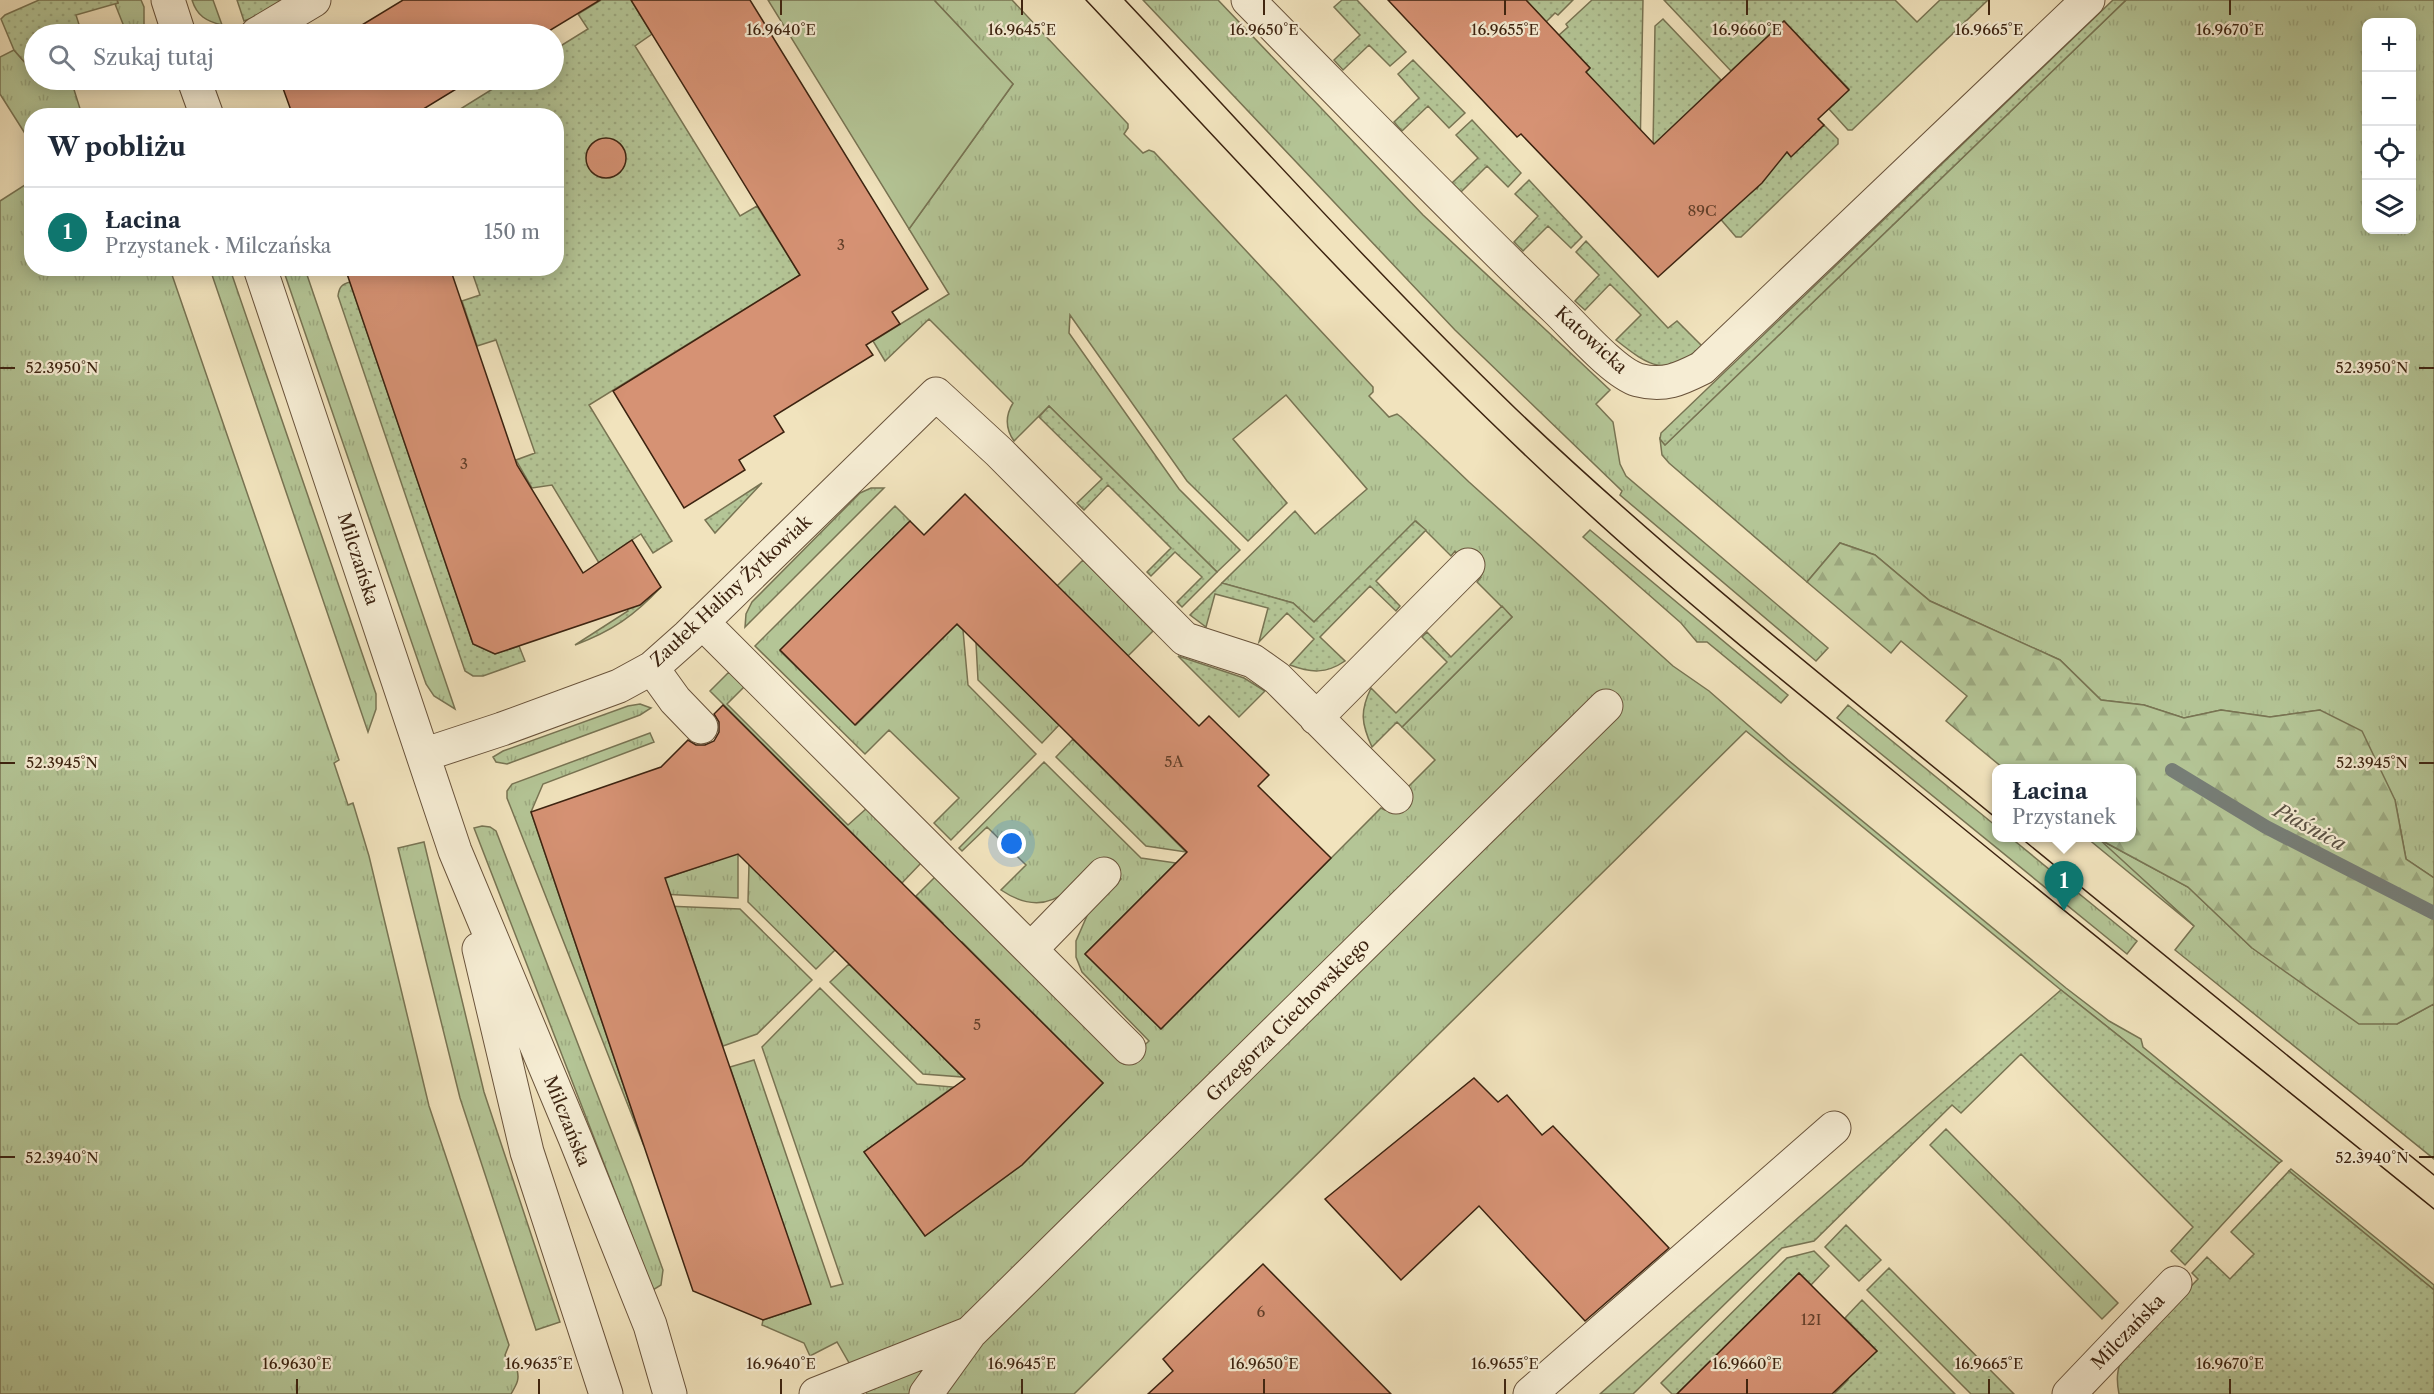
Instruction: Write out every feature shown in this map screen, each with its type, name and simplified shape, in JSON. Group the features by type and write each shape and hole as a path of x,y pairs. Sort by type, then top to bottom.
{"street":[{"path":"168,0 176,24"},
{"path":"274,24 315,0"},
{"name":"Katowicka","path":"1248,0 1536,290 1618,369 1637,380 1665,383 1678,380 1702,368 2088,0"},
{"path":"198,90 204,108"},
{"name":"Milczańska","path":"263,276 455,851 575,1138 645,1314 670,1394"},
{"name":"Zaułek Haliny Żytkowiak","path":"423,755 619,686 652,668 936,394 999,452 1185,639 1253,661 1277,678 1316,718"},
{"path":"1396,796 1316,718 1468,565"},
{"path":"702,622 1130,1048"},
{"path":"652,668 675,700 701,727"},
{"name":"Grzegorza Ciechowskiego","path":"926,1394 970,1333 1606,706"},
{"name":"Milczańska","path":"455,851 527,1152 606,1394"},
{"path":"1031,949 1104,874"},
{"path":"1530,1394 1834,1128"},
{"name":"Milczańska","path":"2081,1390 2175,1283"},
{"name":"Grzegorza Ciechowskiego","path":"816,1394 970,1333"}],"green space":[{"path":"39,0 117,0 118,3 76,15 79,24 24,24 24,62 14,50 1,19"},
{"path":"117,0 141,0 144,7 144,24 123,24 115,4 118,3"},
{"path":"192,0 213,0 222,24 211,22 197,10"},
{"path":"237,0 284,0 260,15 244,21"},
{"path":"601,0 631,0 652,34 635,46 740,216 757,206 800,275 589,405 672,541 653,553 641,534 617,550 647,599 661,587 622,622 575,645 628,611 552,485 532,488 516,460 535,453 496,340 477,346 462,301 480,295 473,276 564,276 564,108 462,108 491,90 564,90 564,44 588,29 578,14"},
{"path":"768,0 934,0 1013,84 909,229"},
{"path":"934,0 1012,0 1128,124 1124,134 1143,153 1149,150 1154,152 1373,387 1373,392 1369,396 1389,417 1397,414 1401,417 1469,482 1673,666 1709,691 1788,760 2066,988 2109,1021 2141,1039 2143,1047 2282,1161 2279,1163 2061,990 1746,731 1074,1394 867,1394 837,1342 810,1356 804,1343 762,1325 763,1320 810,1304 730,1067 754,1060 831,1287 843,1284 762,1047 820,988 917,1084 953,1087 864,1152 925,1236 1022,1165 1103,1083 962,942 935,932 943,923 916,896 936,876 1124,1064 1149,1041 1082,972 1076,957 1076,941 1090,909 1121,879 1101,858 1079,881 1057,898 1032,903 1017,899 1001,890 1026,865 987,827 962,851 959,848 1044,762 1141,858 1176,863 1085,954 1161,1029 1381,808 1385,810 1435,760 1402,727 1512,617 1477,582 1481,577 1455,551 1451,556 1416,521 1314,622 1293,603 1222,583 1295,511 1315,534 1367,489 1286,395 1233,439 1287,503 1248,541 1187,481 1070,315 1069,333 1179,489 1240,550 1217,572 1049,406 1014,441 1007,422 1013,403 929,319 885,361 873,341 949,294 909,229 1013,84"},
{"path":"1143,0 1218,0 1423,215 1610,390 1596,404 1613,422 1620,464 1626,476 1828,648 1816,661 1620,495 1622,491 1455,330"},
{"path":"1342,0 1357,0 1406,52 1390,66 1369,45 1343,70 1334,60 1360,35 1334,7"},
{"path":"1526,0 1573,0 1558,15 1555,13 1546,22"},
{"path":"1592,0 1643,0 1640,154 1586,72 1590,68 1559,35 1568,27 1566,24"},
{"path":"1664,0 1895,0 1917,22 1940,0 1988,0 1852,130 1848,130 1829,109 1849,89 1784,21 1731,71"},
{"path":"2113,0 2126,0 1665,445 1660,439 1661,433"},
{"path":"2126,0 2434,0 2434,878 2406,859 2395,800 2320,710 2270,717 2221,710 2184,718 2144,705 2101,700 2060,660 1930,601 1875,555 1840,543 1807,582 1669,463 1662,455 1660,439 1665,445"},
{"path":"1663,19 1721,80 1653,148 1655,26"},
{"path":"14,50 24,62 24,90 74,90 80,108 24,108 24,132 0,94 0,57"},
{"path":"1413,60 1465,113 1449,128 1428,106 1402,131 1394,122 1419,98 1398,74"},
{"path":"1472,120 1521,173 1508,187 1487,166 1461,192 1452,183 1478,158 1456,135"},
{"path":"1824,125 1838,139 1838,144 1741,237 1736,237 1717,215 1751,183 1757,189 1753,181 1785,150 1791,156"},
{"path":"1529,180 1582,237 1571,248 1548,226 1523,251 1514,242 1538,216 1515,194"},
{"path":"24,186 24,276 172,276 339,760 334,763 348,805 353,803 369,856 429,1106 509,1345 505,1355 509,1368 517,1370 518,1380 511,1394 0,1394 0,201"},
{"path":"1586,241 1668,328 1677,321 1702,346 1678,362 1658,365 1639,357 1616,340 1641,315 1610,284 1585,310 1575,301 1599,275 1576,252"},
{"path":"212,276 232,276 376,694 376,709 368,732"},
{"path":"285,276 307,276 455,709 434,696 426,684"},
{"path":"350,282 473,644 495,654 519,646 525,661 483,676 473,676 465,671 338,296 341,286"},
{"path":"1049,406 1217,572 1182,607 1177,602 1202,577 1175,552 1151,576 1147,572 1171,548 1108,485 1084,510 1077,503 1102,479 1039,417"},
{"path":"762,483 715,533 705,520"},
{"path":"871,488 884,488 745,627 746,614 752,602 860,493"},
{"path":"895,506 910,521 780,651 856,725 957,624 963,630 968,685 1036,754 951,840 934,823 959,798 889,730 865,754 755,646"},
{"path":"1415,521 1426,530 1376,581 1400,606 1396,611 1370,586 1320,637 1345,661 1331,668 1312,671 1290,665 1314,639 1287,613 1259,642 1268,608 1215,594 1206,627 1190,615 1222,583 1293,603 1314,622"},
{"path":"1590,530 1788,695 1781,703 1707,642 1697,642 1681,623 1583,537"},
{"path":"1840,543 1875,555 1930,601 2060,660 2101,700 2144,705 2184,718 2221,710 2270,717 2320,710 2362,731 2395,800 2406,859 2434,878 2434,1004 2397,1024 2359,1024 2252,948 2188,887 2105,842 2136,842 2136,764 1998,764 1946,721 1967,696 1901,641 1891,653 1807,582"},
{"path":"1083,560 1153,631 1128,656 1057,586"},
{"path":"1502,606 1512,617 1402,727 1397,722 1372,747 1363,717 1371,688 1396,713 1447,662 1422,637 1427,632 1451,657"},
{"path":"976,643 1059,725 1042,743 978,680"},
{"path":"1178,656 1244,678 1265,691 1239,717"},
{"path":"729,672 744,687 727,704 848,825 867,808 922,862 902,883 897,878 890,886 865,846 710,691"},
{"path":"640,704 651,708 640,715 507,764 496,762 493,757 503,751 628,706"},
{"path":"1848,705 1992,823 1992,842 2016,842 2137,941 2127,954 1837,718"},
{"path":"650,733 654,742 543,784 531,812 644,1146 507,798 507,791 512,784"},
{"path":"1073,739 1186,852 1146,846 1056,757"},
{"path":"482,826 496,831 631,1182 663,1270 661,1285 653,1290 474,828"},
{"path":"424,842 484,1092 560,1322 536,1330 460,1098 398,848"},
{"path":"2092,842 2102,842 2194,926"},
{"path":"2101,842 2188,887 2252,948 2397,1024 2434,1004 2434,1159 2175,950 2194,926"},
{"path":"738,853 738,898 661,894 657,881"},
{"path":"749,864 835,950 816,969 748,902"},
{"path":"665,906 740,909 812,980 757,1034 723,1046 678,916"},
{"path":"849,964 963,1077 923,1074 830,982"},
{"path":"2061,990 2279,1163 2185,1265 2171,1251 2193,1227 2021,1054 1961,1113 1952,1105 1814,1241 1782,1248 1633,1394 1600,1394 1799,1217"},
{"path":"1946,1129 2118,1303 2102,1319 1930,1145"},
{"path":"2291,1169 2434,1285 2434,1290 2289,1171"},
{"path":"2289,1171 2434,1290 2434,1394 2119,1394 2118,1374 2123,1356 2198,1279 2192,1273 2207,1257 2230,1279 2254,1254 2231,1232"},
{"path":"1846,1225 1881,1260 1859,1281 1825,1247"},
{"path":"1814,1251 1829,1266 1811,1285 1799,1273 1677,1394 1672,1394 1661,1383 1787,1258"},
{"path":"1889,1268 2014,1394 1971,1394 1867,1290"},
{"path":"1862,1300 1955,1394 1834,1394 1848,1380 1841,1372 1877,1351 1845,1318"}],"building":[{"path":"403,0 600,0 560,24 363,24"},
{"path":"631,0 750,0 928,289 892,312 900,324 866,345 873,355 774,416 784,432 739,460 745,470 684,508 613,391 800,275"},
{"path":"1388,0 1526,0 1590,68 1586,72 1654,144 1784,21 1849,90 1818,119 1824,125 1791,157 1787,152 1762,183 1658,277 1521,134 1517,137"},
{"path":"284,90 455,90 425,108 290,108"},
{"path":"606,138 614,139 620,144 625,150 625,166 620,172 614,177 606,178 598,177 592,172 587,166 586,158 587,150 592,144 598,139"},
{"path":"348,276 453,276 517,465 583,573 632,540 661,587 640,605 495,654 473,644"},
{"path":"965,494 1199,726 1209,716 1269,775 1258,786 1331,858 1161,1029 1085,954 1187,852 957,624 855,725 780,650 910,521 924,535"},
{"path":"723,705 1103,1083 1022,1165 925,1236 864,1152 965,1079 738,854 665,878 811,1304 763,1320 693,1291 531,812 661,767 688,740 696,745 705,745 714,741 719,732 719,722 714,714"},
{"path":"1474,1078 1498,1102 1507,1095 1542,1135 1553,1126 1669,1248 1585,1321 1479,1206 1401,1280 1325,1199"},
{"path":"1263,1264 1391,1394 1148,1394 1173,1371 1163,1359"},
{"path":"1799,1273 1877,1351 1832,1394 1677,1394"}],"waterway":[{"name":"Piaśnica","path":"2172,770 2266,827 2434,913"}],"tram line":[{"path":"1086,0 1383,315 1506,437 1609,532 1689,603 1813,705 2434,1209"},
{"path":"1125,0 1367,258 1516,409 1692,567 1992,815"},
{"path":"2026,842 2434,1175"}],"place":[{"name":"Łacina","path":"2064,911"}]}
